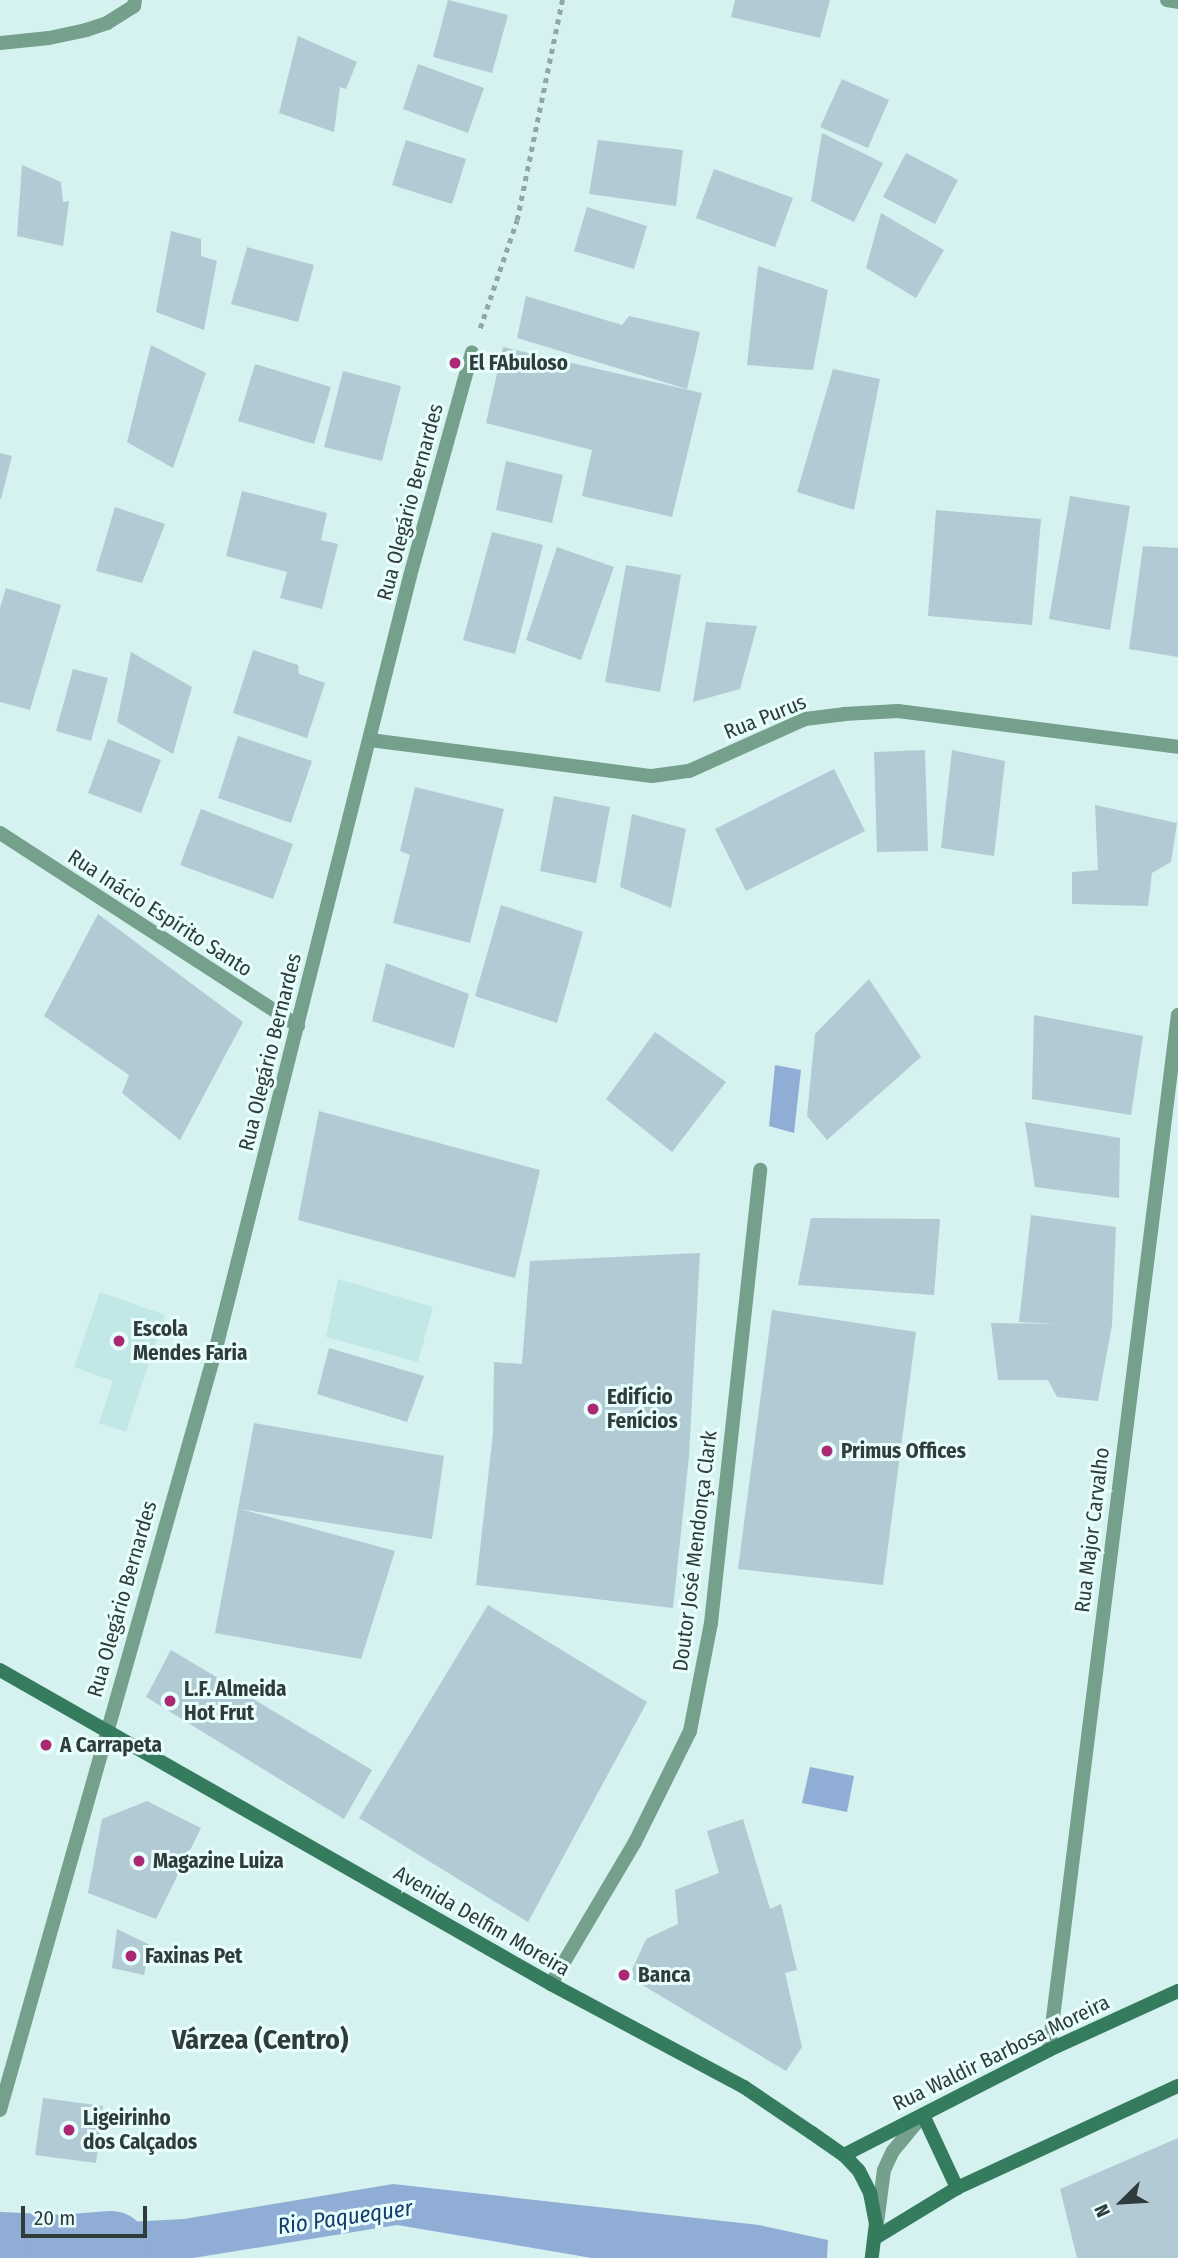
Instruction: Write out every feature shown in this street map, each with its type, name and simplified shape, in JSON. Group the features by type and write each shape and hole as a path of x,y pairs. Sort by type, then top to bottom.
{"main road":[{"name":"Avenida Delfim Moreira","path":"0,1670 551,1984 744,2087 844,2155 859,2171 876,2211 872,2258"},
{"name":"Rua Waldir Barbosa Moreira","path":"844,2155 1049,2050 1178,1991"},
{"path":"875,2238 957,2188 1178,2086"},
{"path":"923,2115 957,2188"}],"street":[{"path":"0,43 49,38 86,30 107,23 134,6 135,0"},
{"path":"1167,0 1178,2"},
{"name":"Rua Olegário Bernardes","path":"0,2110 215,1352 410,576 472,352"},
{"name":"Rua Purus","path":"370,740 652,776 689,771 805,719 898,711 1178,747"},
{"name":"Rua Inácio Espírito Santo","path":"0,833 299,1026"},
{"name":"Rua Major Carvalho","path":"1049,2050 1178,1015"},
{"name":"Doutor José Mendonça Clark","path":"551,1984 635,1842 690,1731 711,1623 760,1170"},
{"path":"875,2238 884,2170 893,2151 923,2115"}],"path":[{"path":"472,352 517,220 562,0"}],"shaded area":[{"path":"338,1279 433,1307 418,1362 326,1337"},
{"name":"Escola Mendes Faria","path":"100,1292 165,1315 126,1432 99,1423 113,1381 74,1367"}],"water":[{"path":"775,1065 801,1070 794,1133 769,1126"},
{"path":"810,1767 854,1776 847,1812 802,1803"},
{"path":"393,2184 759,2225 828,2240 827,2258 592,2258 397,2225 193,2258 7,2258 12,2228 184,2219"}],"building":[{"path":"448,0 508,15 492,73 433,57"},
{"path":"735,0 830,0 820,38 731,17"},
{"path":"298,36 357,62 346,89 340,87 334,132 279,113"},
{"path":"418,64 484,88 468,133 403,109"},
{"path":"842,79 889,100 868,148 820,127"},
{"path":"822,133 883,163 854,222 811,201"},
{"path":"406,140 466,159 452,204 392,185"},
{"path":"598,140 683,150 676,206 589,194"},
{"path":"906,153 958,180 935,224 883,197"},
{"path":"22,165 61,182 63,202 69,201 63,246 17,236"},
{"path":"714,169 793,198 775,247 696,218"},
{"path":"587,207 647,226 634,269 574,251"},
{"path":"881,213 944,250 916,298 866,268"},
{"path":"171,231 201,239 201,256 217,261 204,330 156,312"},
{"path":"247,247 314,265 298,322 231,304"},
{"path":"758,266 828,290 813,370 747,365"},
{"path":"526,296 622,325 629,316 700,332 687,389 517,338"},
{"path":"151,345 206,373 173,468 127,442"},
{"path":"503,347 702,393 672,517 582,496 592,450 486,423"},
{"path":"255,364 331,387 314,444 238,421"},
{"path":"833,369 880,379 854,510 797,492"},
{"path":"343,371 401,386 382,461 324,447"},
{"path":"0,453 12,456 1,499 0,499"},
{"path":"506,461 563,475 552,523 496,510"},
{"path":"242,491 327,513 321,540 338,544 322,609 280,598 287,572 226,556"},
{"path":"1070,496 1130,506 1110,630 1049,619"},
{"path":"115,507 165,524 142,583 96,571"},
{"path":"936,510 1041,519 1032,625 928,616"},
{"path":"492,532 543,545 515,654 463,640"},
{"path":"1143,546 1178,548 1178,657 1129,649"},
{"path":"557,547 614,567 581,660 526,640"},
{"path":"626,565 681,575 660,692 605,682"},
{"path":"6,588 61,605 30,710 0,702 0,608"},
{"path":"706,622 757,626 740,689 693,702"},
{"path":"253,650 298,665 299,674 325,683 307,738 233,713"},
{"path":"131,652 192,687 173,754 117,722"},
{"path":"73,669 108,678 91,741 56,731"},
{"path":"238,736 312,761 291,823 218,798"},
{"path":"108,739 161,760 141,813 88,793"},
{"path":"925,750 928,851 877,852 874,752"},
{"path":"952,750 1005,761 994,856 941,848"},
{"path":"834,769 865,831 746,891 715,829"},
{"path":"415,787 504,809 470,943 393,923 410,855 400,851"},
{"path":"554,796 610,807 596,883 540,871"},
{"path":"1095,805 1177,823 1171,862 1152,873 1148,906 1072,904 1072,872 1098,870"},
{"path":"201,809 293,844 273,899 180,865"},
{"path":"632,814 686,829 671,908 620,887"},
{"path":"501,905 583,932 557,1023 475,996"},
{"path":"98,914 243,1022 180,1140 122,1093 129,1075 44,1016"},
{"path":"386,963 469,994 454,1048 372,1021"},
{"path":"869,979 921,1057 827,1140 807,1116 815,1034"},
{"path":"1034,1015 1143,1036 1131,1115 1032,1099"},
{"path":"655,1032 726,1082 672,1152 606,1099"},
{"path":"319,1111 540,1170 515,1278 298,1220"},
{"path":"1025,1122 1120,1138 1119,1198 1035,1187"},
{"path":"1031,1215 1116,1227 1112,1325 1098,1401 1057,1397 1048,1380 998,1380 991,1323 1058,1324 1019,1322"},
{"path":"811,1218 940,1219 934,1295 798,1285"},
{"path":"700,1253 689,1456 673,1608 476,1585 493,1433 494,1362 522,1364 530,1261"},
{"name":"Primus Offices","path":"772,1310 916,1332 883,1585 738,1569"},
{"path":"329,1348 424,1376 407,1422 317,1394"},
{"path":"254,1423 444,1456 432,1539 240,1509 395,1551 361,1659 215,1633"},
{"path":"488,1605 647,1702 528,1922 359,1818"},
{"path":"171,1650 372,1770 344,1819 146,1697"},
{"name":"Magazine Luiza","path":"147,1801 201,1828 156,1919 88,1893 102,1819"},
{"path":"743,1819 770,1909 781,1904 797,1970 785,1973 802,2047 786,2071 629,1977 646,1939 678,1924 675,1890 719,1873 707,1831"},
{"name":"Faxinas Pet","path":"117,1929 150,1945 144,1975 112,1968"},
{"name":"Ligeirinho dos Calçados","path":"43,2098 103,2106 96,2163 35,2155"},
{"path":"1178,2138 1178,2258 1077,2258 1060,2189"}],"waterway":[{"name":"Rio Paquequer","path":"0,2249 61,2252 111,2248"}],"place":[{"name":"El FAbuloso","path":"455,363"},
{"name":"Escola Mendes Faria","path":"119,1341"},
{"name":"Edifício Fenícios","path":"593,1409"},
{"name":"Primus Offices","path":"827,1451"},
{"name":"L.F. Almeida Hot Frut","path":"170,1701"},
{"name":"A Carrapeta","path":"46,1745"},
{"name":"Magazine Luiza","path":"139,1861"},
{"name":"Faxinas Pet","path":"131,1956"},
{"name":"Banca","path":"624,1975"},
{"name":"Ligeirinho dos Calçados","path":"69,2130"}],"district":[{"name":"Várzea (Centro)","path":"260,2040"}]}
